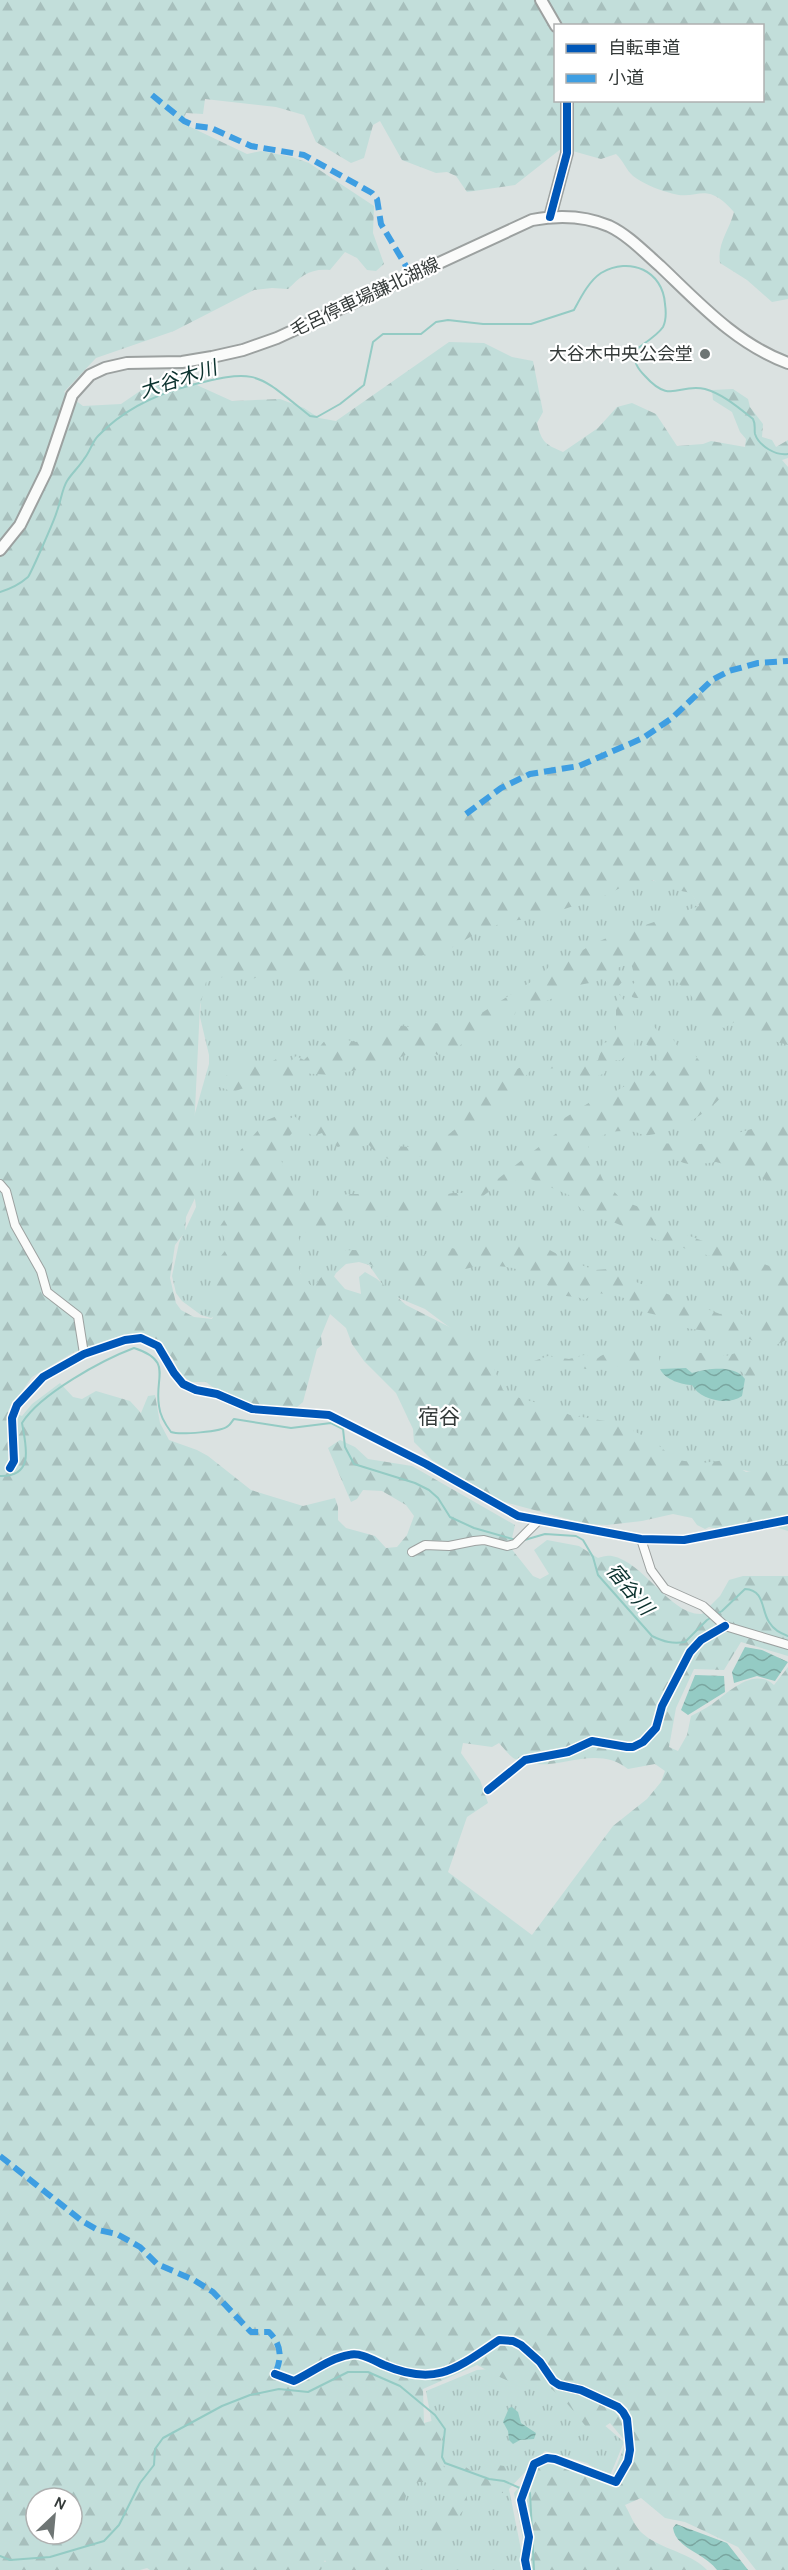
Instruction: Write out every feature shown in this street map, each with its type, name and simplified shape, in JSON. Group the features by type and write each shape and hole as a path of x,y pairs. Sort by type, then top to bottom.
{"main road":[{"path":"541,0 554,24"},
{"path":"550,217 567,153 567,102"},
{"name":"毛呂停車場鎌北湖線","path":"0,550 20,525 46,472 72,395 90,375 105,368 127,363 182,362 243,350 277,338 532,220 577,217 591,220 624,235 736,336 756,349 788,363"}],"street":[{"path":"0,1184 6,1191 15,1225 41,1271 47,1292 78,1316 84,1354"},
{"path":"10,1468 14,1461 12,1418 17,1405 43,1377 84,1354 125,1340 141,1338 158,1346 183,1384 196,1390 217,1394 252,1409 330,1415 426,1464 499,1507 519,1516 641,1539 684,1540 788,1520"},
{"path":"412,1552 425,1545 449,1546 484,1540 507,1546 514,1544 539,1520"},
{"path":"641,1539 651,1570 664,1589 703,1606 725,1626 788,1645"},
{"path":"488,1790 520,1763 534,1757 568,1752 592,1741 627,1748 643,1742 656,1728 662,1706 690,1652 701,1640 725,1626"},
{"path":"275,2374 294,2381 340,2358 357,2354 410,2374 440,2372 458,2368 498,2340 505,2340 513,2341 527,2351 540,2362 553,2381 559,2385 581,2390 618,2407 627,2419 630,2450 628,2461 616,2482 555,2459 547,2458 534,2464 521,2500 529,2537 525,2560 527,2570"}],"green space":[{"path":"0,0 788,0 788,299 772,302 747,280 720,263 720,249 734,212 724,202 708,193 678,195 649,186 633,176 616,154 601,159 562,148 515,185 467,192 456,176 447,172 436,173 402,160 380,121 373,125 364,158 351,163 316,142 304,115 276,107 205,99 203,114 186,113 182,123 247,154 261,151 309,163 374,206 373,233 384,264 376,271 367,270 357,258 345,252 330,270 317,270 306,274 288,289 254,290 174,331 96,358 64,392 83,406 121,404 168,372 232,401 280,399 304,408 319,418 336,421 449,342 484,343 512,357 533,361 543,412 537,423 539,430 545,442 563,452 598,428 617,407 632,403 656,414 677,446 703,444 711,441 745,447 746,439 740,432 732,412 713,400 712,390 733,389 748,399 750,407 763,424 762,437 772,440 776,447 788,440 788,458 782,460 788,467 788,1045 767,1039 749,1026 736,1021 724,1028 708,1021 690,994 667,973 662,973 655,987 647,995 632,997 631,986 636,981 631,963 617,968 623,981 614,991 608,987 604,977 595,982 568,987 559,996 533,1006 525,1002 517,1005 515,1014 506,1020 497,1021 459,1046 437,1055 431,1049 422,1048 382,1065 332,1075 299,1073 290,1078 271,1080 257,1078 249,1086 233,1092 220,1087 214,1089 213,1086 224,1077 245,1066 259,1063 266,1065 278,1058 286,1062 296,1056 304,1060 311,1053 317,1052 329,1038 356,1042 373,1038 394,1027 409,1027 418,1021 443,1024 463,1021 472,1011 483,1012 542,975 552,963 562,963 621,928 637,928 699,906 691,893 667,888 653,880 627,889 622,887 604,896 537,918 510,921 484,929 451,948 413,958 370,958 346,975 290,973 249,979 233,974 206,982 200,1006 193,1151 203,1161 197,1174 197,1194 186,1217 185,1232 175,1245 170,1278 176,1303 181,1310 194,1317 212,1319 216,1305 212,1274 219,1259 229,1246 219,1228 228,1214 231,1192 230,1172 238,1153 267,1120 277,1116 290,1119 294,1116 304,1124 316,1118 325,1125 342,1123 359,1125 376,1131 390,1140 391,1145 411,1147 430,1144 454,1130 471,1107 512,1072 527,1065 555,1062 557,1068 531,1070 523,1079 522,1088 507,1098 504,1106 497,1110 491,1120 483,1121 475,1138 448,1158 433,1155 401,1160 389,1159 383,1157 385,1153 383,1149 374,1151 369,1145 357,1147 349,1143 338,1147 326,1140 322,1133 313,1136 303,1130 292,1133 279,1150 284,1171 295,1192 307,1184 312,1187 313,1198 317,1202 325,1203 331,1198 348,1194 413,1201 453,1193 470,1193 499,1178 558,1132 563,1119 603,1094 615,1092 633,1081 648,1077 659,1063 656,1052 643,1042 651,1023 661,1035 673,1039 679,1049 694,1054 723,1095 708,1110 680,1127 647,1135 615,1131 598,1138 588,1147 603,1180 623,1201 650,1211 671,1229 788,1273 788,1339 776,1345 766,1346 745,1337 686,1328 657,1315 639,1311 627,1299 615,1295 597,1293 584,1300 566,1296 524,1271 500,1266 475,1267 453,1273 443,1279 446,1301 433,1305 375,1267 352,1257 343,1257 326,1265 332,1257 348,1250 376,1254 393,1261 408,1254 416,1258 445,1247 457,1249 486,1246 501,1241 522,1243 533,1241 570,1261 595,1270 609,1269 624,1274 636,1282 720,1314 734,1311 751,1318 774,1309 785,1300 775,1289 754,1276 735,1274 720,1259 657,1240 581,1209 569,1195 526,1177 491,1190 479,1199 461,1200 447,1211 401,1217 352,1216 306,1233 299,1213 292,1215 299,1239 299,1269 313,1287 326,1271 331,1273 345,1289 361,1294 359,1277 365,1272 377,1279 406,1305 471,1338 486,1350 503,1390 510,1395 570,1415 617,1423 652,1440 676,1460 702,1463 726,1460 746,1472 788,1464 788,1531 757,1521 720,1529 709,1527 705,1529 697,1525 692,1518 673,1514 642,1521 607,1525 586,1524 501,1501 432,1460 414,1442 413,1429 396,1393 364,1361 352,1344 346,1328 330,1314 321,1336 322,1345 317,1349 303,1402 297,1407 256,1405 215,1389 206,1382 191,1382 179,1373 173,1359 158,1341 136,1333 74,1352 32,1377 8,1411 22,1416 32,1404 60,1383 73,1397 82,1399 96,1391 130,1401 141,1413 148,1396 155,1395 160,1423 169,1440 208,1456 251,1490 303,1506 335,1498 338,1520 346,1528 375,1536 386,1548 397,1547 407,1535 414,1516 406,1505 382,1491 363,1490 357,1499 351,1502 328,1448 340,1440 355,1447 368,1459 412,1466 515,1525 510,1547 533,1576 540,1579 549,1574 534,1550 547,1540 579,1546 598,1558 610,1556 624,1560 679,1607 702,1614 720,1596 729,1580 743,1576 788,1576 788,1656 741,1642 724,1670 694,1669 676,1708 669,1747 678,1751 687,1735 691,1716 749,1680 758,1678 774,1685 788,1667 788,2570 756,2570 738,2547 685,2522 665,2518 641,2498 625,2505 639,2530 650,2539 692,2559 707,2570 529,2570 514,2493 546,2455 586,2465 611,2480 626,2442 610,2423 592,2435 570,2407 550,2388 538,2384 516,2383 477,2365 423,2389 424,2423 435,2420 442,2431 440,2462 445,2468 456,2470 463,2465 470,2470 478,2471 486,2463 504,2466 507,2476 503,2493 469,2490 466,2492 468,2505 453,2522 451,2538 442,2545 433,2543 431,2526 459,2500 455,2494 436,2491 425,2482 412,2482 399,2524 400,2545 394,2555 395,2570 329,2570 325,2560 321,2570 150,2570 147,2568 140,2570 0,2570","holes":["463,1743 492,1747 499,1743 513,1758 529,1763 558,1763 601,1758 615,1761 628,1769 655,1764 665,1771 661,1782 647,1799 613,1826 532,1935 448,1872 467,1817 488,1803 480,1780 461,1753"]},
{"path":"647,879 690,890 705,917 788,998 788,1470 770,1475 721,1466 688,1467 515,1401 505,1395 485,1354 425,1309 389,1294 369,1265 359,1262 346,1264 336,1273 326,1291 310,1292 295,1263 211,1318 201,1315 182,1301 176,1293 172,1276 179,1243 196,1207 189,1152 193,1120 209,1064 200,1017 204,943 589,897"},
{"path":"618,993 635,1017 626,1035 634,1039 635,1049 621,1060 612,1060 607,1063 605,1073 596,1077 595,1082 581,1083 574,1071 598,1060 603,1043 608,1042 609,1036 616,1030 618,1000 616,995"},
{"path":"788,1122 788,1186 775,1180 768,1182 756,1172 743,1173 738,1168 716,1162 693,1165 643,1148 643,1143 701,1144 758,1127"},
{"path":"645,1347 654,1348 659,1356 659,1363 628,1361 610,1370 586,1369 570,1365 545,1366 534,1361 548,1356 569,1359 584,1355 598,1358 612,1352 628,1353"},
{"path":"677,1350 726,1356 742,1351 749,1352 763,1364 749,1386 745,1374 732,1366 680,1366 675,1354"},
{"path":"513,2367 560,2387 624,2442 609,2478 587,2463 545,2451 509,2489 525,2570 317,2570 324,2562 380,2563 403,2475 433,2429 426,2391 477,2370"}],"water":[{"path":"686,1368 692,1373 727,1369 740,1374 745,1379 742,1396 729,1401 708,1398 692,1385 670,1379 660,1369"},
{"path":"745,1647 762,1650 788,1662 775,1681 757,1676 734,1683 732,1672"},
{"path":"695,1675 724,1676 725,1692 688,1715 681,1710"},
{"path":"512,2407 518,2412 521,2423 536,2433 534,2439 520,2440 513,2444 509,2440 508,2431 503,2422 509,2408"},
{"path":"676,2524 727,2543 748,2570 717,2570 679,2541 673,2528"}],"waterway":[{"name":"大谷木川","path":"0,592 28,577 52,524 65,484 96,438 128,411 163,394 188,386 243,376 266,382 310,416 317,417 340,404 364,385 373,342 383,334 421,334 436,322 448,320 483,324 531,324 574,310 597,276 612,268 623,266 643,270 652,275 663,292 666,316 663,327 654,337 634,351 635,362 642,373 654,385 668,391 696,388 718,394 753,419 755,434 764,446 773,452 788,454"},
{"name":"宿谷川","path":"0,1476 11,1475 23,1466 26,1450 22,1423 31,1412 73,1379 134,1348 154,1358 158,1364 160,1410 171,1432 191,1433 218,1430 228,1426 234,1419 291,1428 331,1423 343,1429 345,1447 354,1464 415,1483 438,1498 450,1517 474,1528 516,1540"},
{"name":"宿谷川","path":"521,1541 545,1534 576,1536 583,1540 593,1557 598,1575 652,1636 661,1640 672,1643 685,1642 707,1620 722,1611 745,1589 756,1593 762,1601 766,1617 771,1625 788,1636"},
{"path":"0,2556 10,2560 50,2557 104,2541 119,2525 140,2483 154,2465 155,2449 163,2438 222,2406 250,2395 279,2389 308,2392 348,2372 368,2372 400,2386 435,2415 445,2429 442,2457 445,2463 489,2479 504,2481 522,2489"},
{"path":"527,2492 530,2493 534,2570"}],"marked path":[{"path":"152,95 184,121 195,126 211,128 251,146 304,155 372,193 377,199 381,224 412,276"},
{"path":"466,814 501,788 530,774 579,766 643,738 672,718 712,680 729,671 758,663 788,661"},
{"path":"0,2156 82,2221 98,2230 117,2234 140,2247 157,2264 194,2280 213,2292 251,2332 269,2332 280,2352 275,2374"}],"cycle path":[{"path":"550,217 567,153 567,102"},
{"path":"10,1468 14,1461 12,1418 17,1405 43,1377 84,1354 125,1340 141,1338 158,1346 183,1384 196,1390 217,1394 252,1409 329,1415 426,1464 518,1516 641,1539 684,1540 788,1520"},
{"path":"488,1790 525,1760 568,1752 592,1741 627,1747 643,1742 656,1728 662,1706 690,1652 701,1640 725,1626"},
{"path":"275,2374 294,2381 335,2359 353,2354 402,2371 432,2374 445,2372 457,2366 499,2340 513,2341 540,2362 553,2381 559,2385 581,2390 618,2407 627,2419 630,2450 628,2461 616,2482 555,2459 547,2458 534,2464 521,2500 529,2537 525,2560 527,2570"}],"place":[{"name":"大谷木中央公会堂","path":"705,354"}],"district":[{"name":"宿谷","path":"439,1417"}]}
